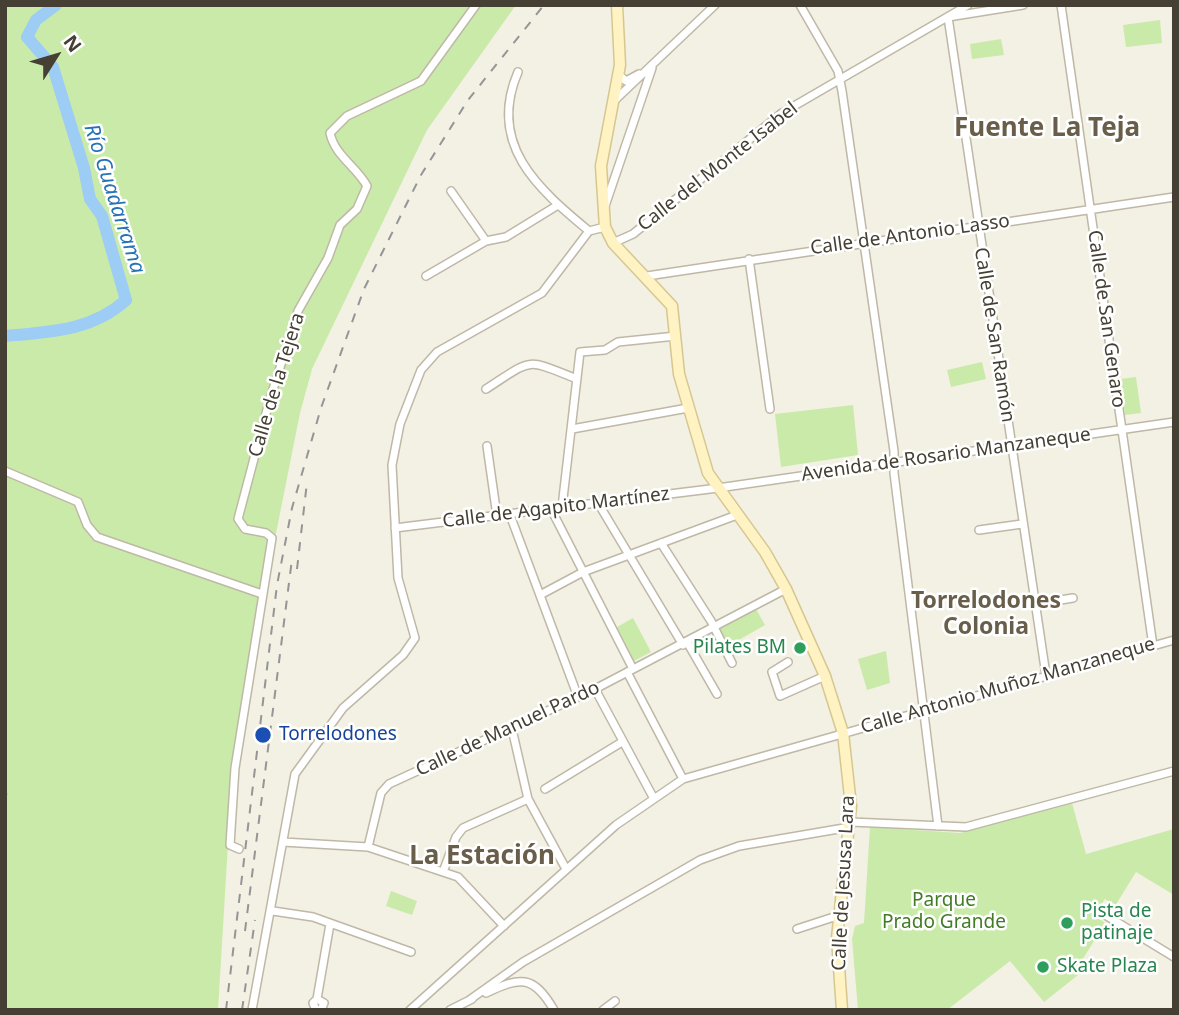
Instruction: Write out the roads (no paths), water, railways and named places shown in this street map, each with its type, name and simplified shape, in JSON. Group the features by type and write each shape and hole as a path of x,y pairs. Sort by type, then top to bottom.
{"main road":[{"path":"617,5 619,75 601,166 603,212 605,227 613,243 647,276"},
{"name":"Calle de Jesusa Lara","path":"647,276 672,306 679,374 708,472 765,552 786,589 825,676 843,733 850,824 840,915 838,979 842,1010"}],"street":[{"name":"Calle de la Tejera","path":"239,849 230,845 235,768 272,538 266,533 245,529 238,519 269,401 298,311 328,258 340,225 357,209 367,186 361,174 333,147 330,133 347,116 421,81 476,5"},
{"path":"613,103 715,5"},
{"path":"800,5 840,78 895,462 938,826"},
{"name":"Calle del Monte Isabel","path":"613,243 633,234 782,113 968,5"},
{"path":"947,18 1023,5"},
{"name":"Calle de San Genaro","path":"1061,5 1153,646"},
{"name":"Calle de San Ramón","path":"947,18 1046,675"},
{"path":"619,75 626,81 652,68"},
{"path":"603,212 652,68"},
{"path":"518,72 508,95 507,109 517,154 533,180 589,231"},
{"path":"451,191 486,241"},
{"name":"Calle de Antonio Lasso","path":"647,276 1174,197"},
{"path":"426,276 486,241 506,237 558,205"},
{"path":"253,1010 273,911 295,774 343,708 403,655 415,638 398,578 392,464 400,424 412,388 428,360 542,293 589,231 605,227"},
{"path":"749,259 770,409"},
{"path":"562,508 580,352 605,350 618,342 676,336"},
{"path":"486,389 527,363 535,362 577,379"},
{"path":"572,429 688,408"},
{"name":"Avenida de Rosario Manzaneque","path":"718,488 1174,422"},
{"path":"487,446 497,516"},
{"path":"5,471 78,502 87,526 97,537 262,594"},
{"name":"Calle de Agapito Martínez","path":"395,528 718,488"},
{"path":"597,503 717,694"},
{"path":"551,509 683,779"},
{"path":"510,515 578,697"},
{"path":"540,595 583,572 737,515"},
{"path":"978,530 1022,524"},
{"path":"661,543 714,628 732,663"},
{"name":"Calle de Manuel Pardo","path":"368,847 384,788 595,689 786,589"},
{"path":"1035,604 1073,598"},
{"name":"Calle Antonio Muñoz Manzaneque","path":"410,1010 566,869 653,797 683,779 1174,640"},
{"path":"788,662 772,671 780,696 825,676"},
{"path":"595,689 653,797"},
{"path":"512,729 528,799 566,869"},
{"path":"545,789 622,742"},
{"path":"468,1001 523,962 700,860 739,846 850,824 966,827 1174,771"},
{"path":"443,872 456,837 463,828 528,799"},
{"path":"283,842 368,847 443,872 463,880 504,926"},
{"path":"273,911 313,917 411,952"},
{"path":"1102,913 1174,957"},
{"path":"797,929 840,915"},
{"path":"317,1009 331,924"},
{"path":"523,962 523,980"},
{"path":"450,1010 511,981 523,980 544,993 554,1010"},
{"path":"603,1010 615,1001"}],"waterway":[{"name":"Río Guadarrama","path":"5,336 54,331 84,324 99,318 126,300 102,216 90,199 84,168 53,67 27,37 36,20 56,5"},
{"path":"210,1010 217,1010"}],"railway":[{"path":"226,1010 277,585 292,508 321,408 364,289 421,175 468,100 544,5"},
{"path":"297,569 307,482"},
{"path":"245,931 292,559"},
{"path":"242,1010 255,920"}],"place":[{"name":"Pilates BM","path":"800,648"},
{"name":"Torrelodones","path":"263,735"},
{"name":"Pista de patinaje","path":"1067,923"},
{"name":"Skate Plaza","path":"1043,967"}],"district":[{"name":"Fuente La Teja","path":"1047,129"},
{"name":"Torrelodones Colonia","path":"986,614"},
{"name":"La Estación","path":"482,857"}],"park label":[{"name":"Parque Prado Grande","path":"944,912"}]}
